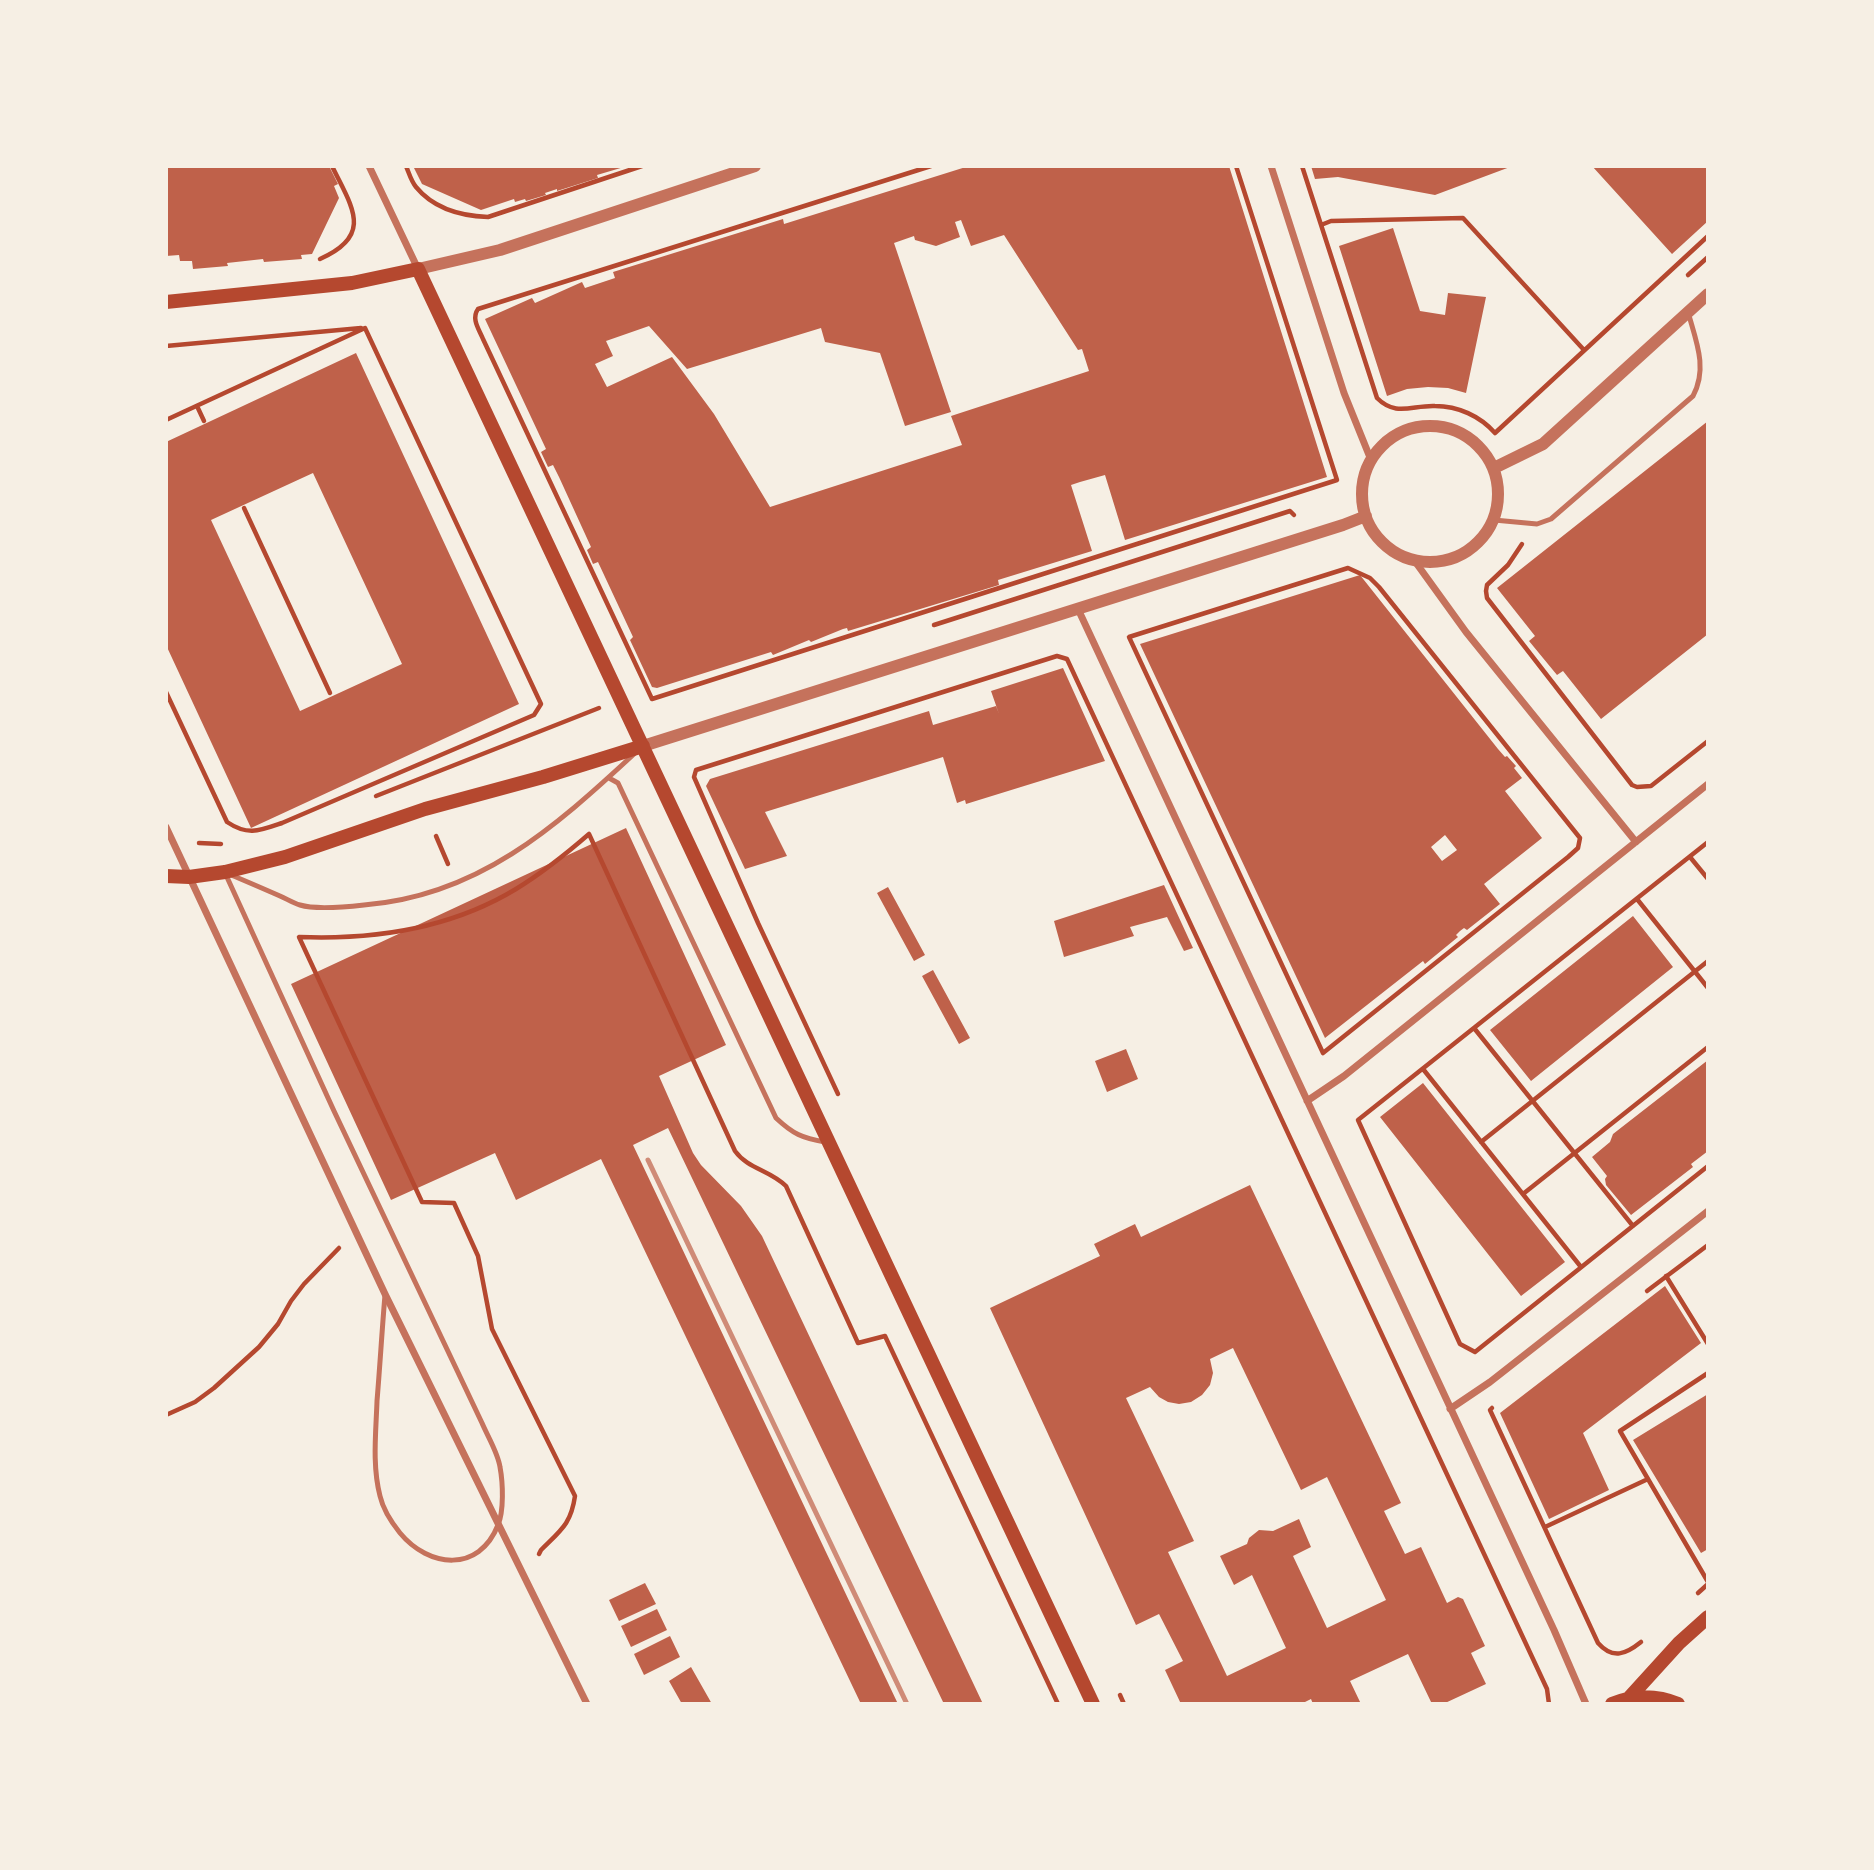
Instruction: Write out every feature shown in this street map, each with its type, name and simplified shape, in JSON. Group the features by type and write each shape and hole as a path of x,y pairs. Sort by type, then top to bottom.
{"main road":[{"path":"166,302 352,284 418,269 1093,1704"},
{"path":"166,876 189,877 225,872 285,858 425,809 643,746"},
{"path":"1629,1699 1679,1643 1708,1617"},
{"path":"1612,1704 1645,1697 1660,1698 1678,1704"}],"street":[{"path":"369,166 418,269 500,250 755,166"},
{"path":"1271,166 1344,393 1371,460"},
{"path":"1494,468 1544,444 1708,293"},
{"path":"1416,427 1453,429 1470,438 1484,451 1494,468 1498,502 1494,520 1484,536 1470,550 1452,559 1414,561 1401,556 1379,540 1371,529 1363,502 1362,487 1371,460 1383,445 1398,434 1416,427"},
{"path":"643,746 1366,516"},
{"path":"1414,561 1466,632 1636,842"},
{"path":"1078,609 1554,1630 1586,1704"},
{"path":"1307,1101 1344,1076 1708,784"},
{"path":"166,827 355,1233 587,1704"},
{"path":"1450,1409 1490,1382 1708,1211"}],"lane":[{"path":"1494,520 1537,524 1551,519 1693,396 1702,370 1688,311"},
{"path":"225,872 301,906 379,904 419,896 456,884 500,863 539,836 643,746"},
{"path":"608,778 618,783 776,1118 789,1131 806,1139 830,1142"},
{"path":"225,872 500,1465 502,1494 499,1524 477,1553 460,1560 441,1560 420,1552 392,1524 380,1498 375,1464 385,1294"}],"path":[{"path":"320,259 341,248 354,225 352,207 332,166"},
{"path":"406,166 414,185 440,206 455,213 488,217 642,166"},
{"path":"932,166 478,309 474,314 483,339 652,699 1337,480 1236,166"},
{"path":"1302,166 1377,398 1388,407 1403,410 1433,405 1448,407 1477,418 1495,433 1708,236"},
{"path":"1321,225 1331,221 1463,218 1584,350"},
{"path":"166,346 365,327"},
{"path":"166,420 365,327"},
{"path":"166,692 227,822 248,832 260,831 282,823 534,715 541,704 365,327"},
{"path":"197,406 204,421"},
{"path":"244,508 330,693"},
{"path":"1531,524 1517,553 1487,585 1487,598 1632,785 1651,786 1708,741"},
{"path":"1348,568 1359,572 1379,587 1580,838 1576,850 1323,1053 1129,637 1348,568"},
{"path":"758,923 694,777 696,770 1057,656 1067,659 1542,1678 1549,1704"},
{"path":"375,796 621,699"},
{"path":"369,776 373,784"},
{"path":"541,1561 541,1550 558,1534 572,1512 575,1496 492,1329 482,1269 454,1203 422,1202 299,937 342,939 384,935 426,926 468,912 515,890 589,834 735,1151 749,1166 769,1174 786,1186 858,1343 885,1336 1058,1704"},
{"path":"436,836 450,869"},
{"path":"1708,842 1358,1120 1460,1344 1475,1352 1708,1166"},
{"path":"173,843 233,843"},
{"path":"1690,856 1708,879"},
{"path":"1637,899 1708,988"},
{"path":"1481,1142 1708,961"},
{"path":"1474,1028 1633,1226"},
{"path":"1523,1194 1708,1047"},
{"path":"1423,1069 1581,1267"},
{"path":"166,1415 195,1402 259,1347 304,1284 355,1233"},
{"path":"1666,1276 1708,1344"},
{"path":"1692,1599 1708,1583 1620,1431 1708,1373"},
{"path":"1490,1410 1598,1643 1608,1652 1621,1654 1643,1641"},
{"path":"1545,1527 1648,1479"}],"building":[{"path":"166,166 329,166 338,184 334,186 339,198 312,254 301,255 302,259 264,262 263,259 193,269 192,261 180,261 179,255 166,256"},
{"path":"413,166 624,167 597,175 598,178 545,193 546,195 526,201 515,202 514,199 481,210 422,184"},
{"path":"969,166 1229,166 1327,477 1125,540 1105,475 1080,482 1071,485 1092,551 998,580 999,585 848,631 847,628 843,629 773,655 771,652 657,688 652,687 630,640 633,637 598,562 593,564 587,550 591,547 559,477 553,465 548,467 541,452 546,449 485,319 532,298 535,303 582,282 585,288 615,278 613,272 783,219 784,224","holes":["961,220 971,246 1004,235 1078,350 1082,349 1089,371 951,416 962,445 770,507 714,414 672,357 607,387 595,364 613,356 606,341 649,326 687,369 821,328 825,342 880,353 905,426 951,412 894,243 914,236 915,240 936,246 960,237 955,222"]},
{"path":"1311,166 1510,167 1435,195 1338,177 1315,179"},
{"path":"1592,166 1708,166 1708,221 1672,254"},
{"path":"1393,228 1420,311 1445,315 1448,293 1486,297 1466,393 1448,388 1428,387 1407,389 1387,396 1339,246"},
{"path":"356,353 519,704 251,828 166,645 166,442","holes":["313,473 402,664 300,711 211,520"]},
{"path":"1708,421 1708,634 1601,719 1563,671 1557,675 1529,641 1535,636 1497,588"},
{"path":"1360,575 1498,749 1516,766 1514,768 1522,778 1505,791 1542,838 1484,884 1500,904 1467,930 1464,928 1460,931 1456,935 1458,937 1425,964 1423,961 1325,1038 1140,644","holes":["1445,835 1457,850 1442,861 1431,847"]},
{"path":"1063,668 1105,761 966,804 965,800 957,803 943,757 765,812 787,856 745,869 706,786 710,779 929,711 933,725 996,706 999,714 991,691"},
{"path":"626,828 726,1045 659,1076 693,1153 701,1165 741,1206 762,1236 983,1704 944,1704 668,1128 633,1145 898,1704 861,1704 601,1159 516,1200 495,1153 391,1200 291,984"},
{"path":"1164,885 1193,948 1184,951 1167,917 1130,927 1134,936 1064,957 1054,921"},
{"path":"888,887 925,955 914,961 877,893"},
{"path":"1633,916 1673,967 1531,1081 1490,1030"},
{"path":"933,970 970,1038 959,1044 922,976"},
{"path":"1126,1049 1138,1079 1107,1092 1095,1061"},
{"path":"1708,1060 1708,1151 1691,1164 1693,1167 1631,1215 1606,1185 1607,1176 1592,1157 1610,1142 1613,1134"},
{"path":"1423,1083 1565,1262 1521,1296 1380,1117"},
{"path":"1250,1185 1401,1503 1384,1511 1405,1554 1421,1547 1447,1603 1458,1597 1463,1599 1485,1646 1471,1653 1486,1684 1443,1704 1432,1704 1408,1654 1350,1681 1361,1704 1313,1704 1311,1699 1301,1704 1181,1704 1165,1670 1183,1661 1159,1614 1136,1625 990,1308 1100,1256 1094,1244 1135,1224 1141,1237","holes":["1233,1348 1301,1490 1327,1477 1386,1600 1327,1628 1293,1556 1311,1547 1299,1519 1273,1531 1259,1530 1249,1538 1247,1544 1220,1556 1234,1585 1252,1575 1286,1648 1227,1676 1168,1552 1194,1541 1126,1398 1150,1387 1168,1402 1191,1402 1202,1395 1210,1385 1213,1373 1210,1359"]},
{"path":"1665,1286 1701,1343 1583,1433 1609,1490 1549,1519 1500,1413"},
{"path":"1708,1394 1708,1549 1701,1553 1633,1440"},
{"path":"645,1583 656,1604 619,1621 609,1600"},
{"path":"657,1609 667,1630 631,1647 621,1626"},
{"path":"670,1636 680,1657 644,1675 634,1654"},
{"path":"691,1667 712,1704 682,1704 669,1681"}],"railway":[{"path":"648,1160 907,1704"}]}
